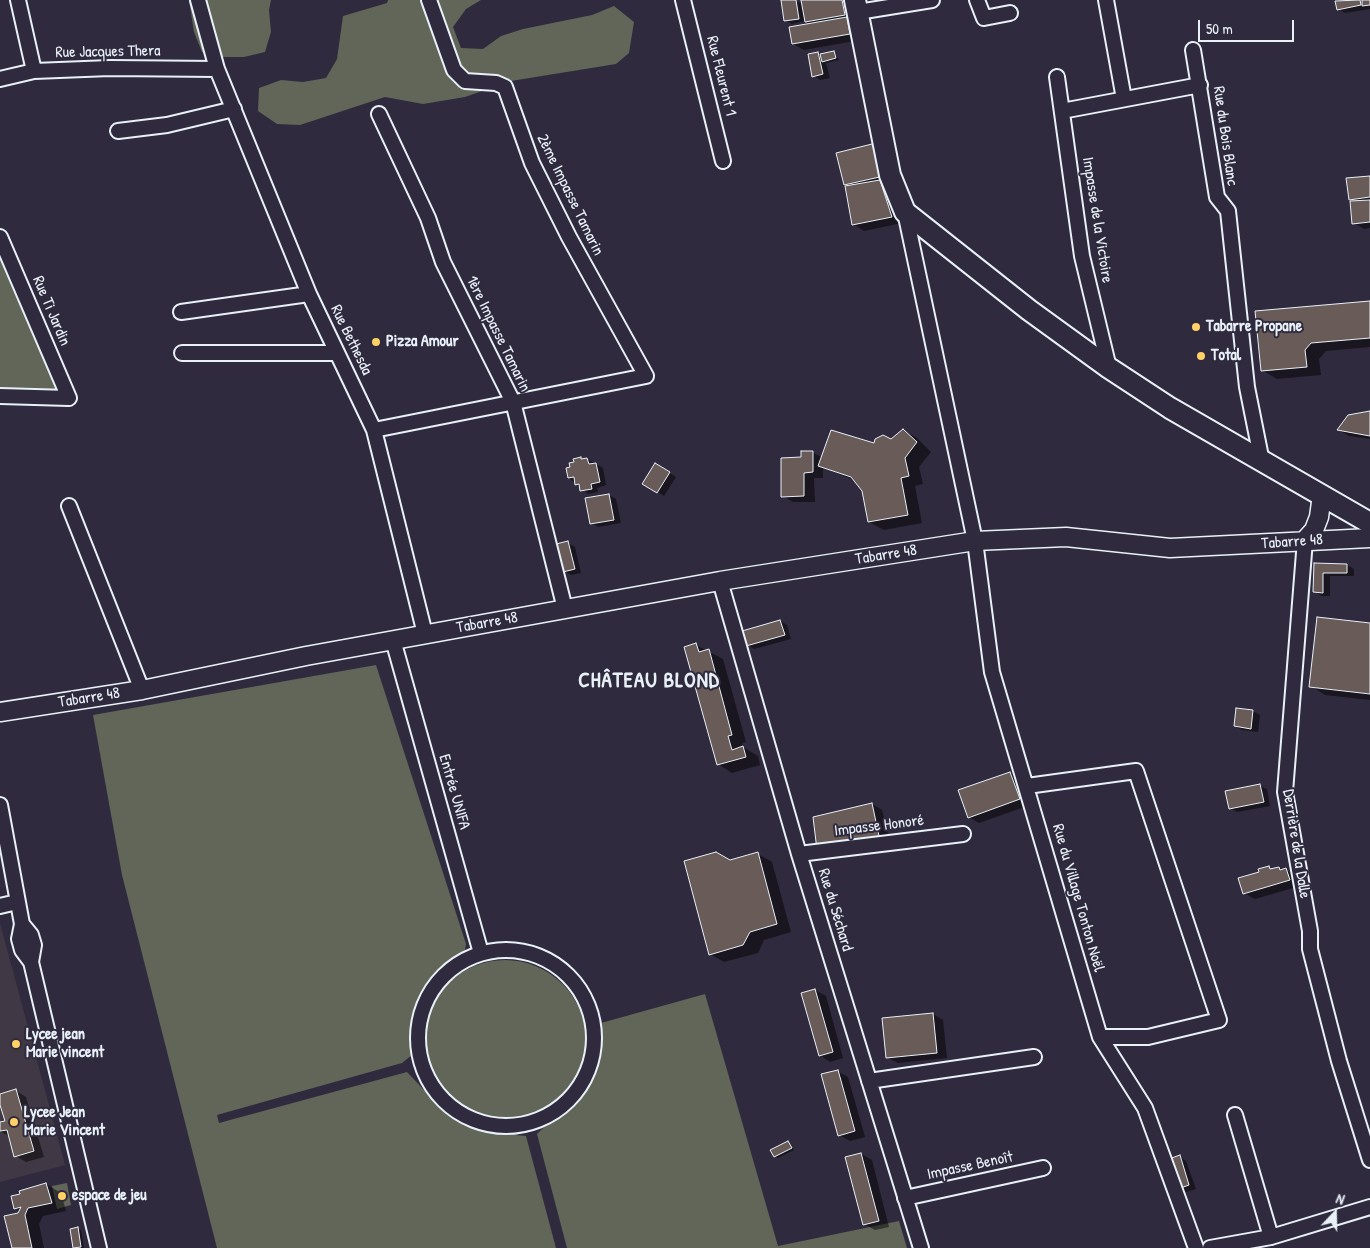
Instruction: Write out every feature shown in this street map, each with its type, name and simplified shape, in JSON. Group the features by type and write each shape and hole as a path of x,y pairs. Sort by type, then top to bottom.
{"main road":[{"path":"856,6 890,175 905,212 1029,310 1108,368 1170,408 1370,523"}],"street":[{"path":"18,0 34,72"},
{"name":"Rue Bethesda","path":"198,0 217,70 309,294 374,430 425,634"},
{"name":"2ème Impasse Tamarin","path":"429,0 454,70 465,81 496,83 505,87 532,163 569,236 646,376 513,402"},
{"name":"Rue Fleurent 1","path":"684,0 723,161"},
{"path":"856,6 932,0"},
{"path":"977,0 984,18 1010,13"},
{"path":"1106,0 1124,99"},
{"name":"Rue du Bois Blanc","path":"1193,50 1217,197 1228,211 1247,387 1262,462"},
{"name":"Rue Jacques Thera","path":"0,79 34,72 110,68 217,70"},
{"name":"Impasse de la Victoire","path":"1057,77 1082,256 1108,368"},
{"path":"1062,111 1200,85"},
{"path":"118,131 167,125 234,109"},
{"name":"1ère Impasse Tamarin","path":"379,114 428,218 443,262 513,402 566,609"},
{"path":"905,212 974,540"},
{"name":"Rue Ti Jardin","path":"0,237 69,398 0,396"},
{"path":"181,312 309,294"},
{"path":"182,353 336,353"},
{"path":"374,430 513,402"},
{"name":"Derrière de la Dalle","path":"1322,495 1319,517 1314,530 1305,540 1284,792 1310,932 1310,949 1339,1061 1370,1160"},
{"path":"69,506 142,690"},
{"name":"Tabarre 48","path":"0,712 142,690 393,640 720,581 974,540 1066,537 1170,548 1370,538"},
{"name":"Rue du Village Tonton Noël","path":"974,540 992,672 1100,1037 1145,1108 1196,1248"},
{"name":"Rue du Séchard","path":"720,581 799,854 920,1248"},
{"name":"Entrée UNIFA","path":"393,640 482,953"},
{"path":"1027,786 1136,771 1220,1020 1148,1037 1100,1037"},
{"path":"0,805 22,924 19,939 22,950 31,962 74,1151 100,1248"},
{"name":"Impasse Honoré","path":"799,854 963,834"},
{"path":"0,906 17,902"},
{"path":"510,949 537,955 562,969 581,990 592,1016 595,1044 589,1072 574,1096 553,1114 527,1124 500,1127 474,1121 450,1107 432,1088 421,1063 417,1036 422,1008 436,984 456,964 482,953 510,949"},
{"path":"869,1081 1034,1057"},
{"path":"1235,1115 1271,1237"},
{"name":"Impasse Benoît","path":"905,1198 1043,1168"},
{"path":"1210,1248 1271,1237 1370,1207"}],"shaded area":[{"name":"Lycee jean Marie vincent","path":"0,923 65,1165 0,1182"}],"green space":[{"path":"189,0 271,0 269,10 271,32 265,52 244,57 222,57 202,52 194,32"},
{"path":"388,0 481,0 466,9 453,27 461,48 483,49 501,36 523,29 592,15 614,6 634,22 629,53 616,64 511,81 465,97 423,104 385,97 300,125 277,124 258,111 259,88 281,80 303,82 326,78 337,59 343,16 387,3"},
{"path":"0,254 60,390 0,389"},
{"path":"376,665 466,944 464,956 458,965 433,979 414,1029 415,1046 412,1055 402,1063 217,1115 219,1123 407,1072 445,1112 483,1132 526,1136 556,1248 217,1248 122,875 93,715"},
{"path":"513,960 536,966 556,978 568,990 583,1017 586,1041 583,1065 580,1072 568,1092 556,1104 529,1119 497,1122 474,1116 454,1104 442,1092 427,1065 424,1033 430,1010 442,990 454,978 481,963"},
{"path":"705,994 778,1246 899,1221 907,1248 567,1248 537,1134 569,1103 593,1068 601,1023"},
{"name":"espace de jeu","path":"67,1183 71,1205 57,1209 52,1186"}],"building":[{"path":"781,0 796,0 799,19 784,21"},
{"path":"801,0 842,0 845,15 805,22"},
{"path":"1360,0 1361,5 1337,10 1335,1"},
{"path":"1362,0 1370,0 1370,5 1362,6"},
{"path":"847,17 850,34 792,44 789,27"},
{"path":"834,51 836,58 822,62 820,54"},
{"path":"818,52 823,74 812,77 808,54"},
{"path":"876,143 884,176 844,185 836,153"},
{"path":"1370,176 1370,197 1349,200 1346,178"},
{"path":"880,180 892,217 852,225 845,186"},
{"path":"1370,200 1370,222 1352,224 1350,201"},
{"path":"1370,301 1370,338 1311,343 1305,350 1307,367 1261,371 1255,311"},
{"path":"1370,411 1370,436 1337,430 1348,415"},
{"path":"903,429 917,442 905,458 909,476 901,478 908,515 868,522 862,491 851,477 818,466 831,430 874,443 875,439 883,435 891,439"},
{"path":"801,451 813,451 813,472 804,473 804,496 781,497 781,458 801,457"},
{"path":"581,457 581,459 587,458 589,464 596,463 600,482 591,484 592,489 580,491 579,484 575,485 574,477 568,478 566,468 570,467 569,463 574,462 573,459"},
{"path":"655,463 670,472 657,493 642,484"},
{"path":"609,494 614,520 590,524 585,498"},
{"path":"568,541 575,569 563,572 556,544"},
{"path":"1314,563 1347,564 1347,573 1323,573 1323,593 1313,592"},
{"path":"1317,617 1370,623 1370,694 1309,687"},
{"path":"780,620 785,635 746,646 742,631"},
{"path":"696,643 699,652 709,649 732,735 728,736 732,750 743,746 746,757 717,765 684,647"},
{"path":"1236,708 1253,710 1251,729 1234,726"},
{"path":"1010,772 1020,799 968,818 958,790"},
{"path":"1260,784 1264,802 1229,809 1225,791"},
{"path":"872,803 879,836 817,850 813,817"},
{"path":"716,852 730,860 758,852 777,924 750,932 743,945 709,955 684,861"},
{"path":"1269,866 1270,869 1279,867 1280,870 1286,868 1290,880 1243,894 1238,878 1259,872 1258,869"},
{"path":"815,989 833,1052 819,1056 801,993"},
{"path":"933,1013 937,1053 886,1058 882,1018"},
{"path":"838,1070 855,1131 838,1136 821,1074"},
{"path":"16,1089 34,1151 14,1157 7,1130 0,1131 0,1122 5,1121 0,1105 0,1094"},
{"path":"788,1141 792,1148 774,1157 770,1150"},
{"path":"861,1153 879,1221 863,1225 845,1157"},
{"path":"1180,1155 1189,1185 1178,1189 1169,1159"},
{"path":"46,1183 52,1203 28,1208 25,1215 32,1248 12,1248 4,1216 18,1213 21,1207 14,1209 11,1196 20,1194 19,1191"},
{"path":"78,1227 81,1247 73,1248 70,1229"}],"place":[{"name":"Tabarre Propane","path":"1196,327"},
{"name":"Pizza Amour","path":"376,342"},
{"name":"Total","path":"1201,356"},
{"name":"Lycee jean Marie vincent","path":"16,1044"},
{"name":"Lycee Jean Marie Vincent","path":"14,1122"},
{"name":"espace de jeu","path":"62,1196"}],"district":[{"name":"CHÂTEAU BLOND","path":"649,681"}]}
